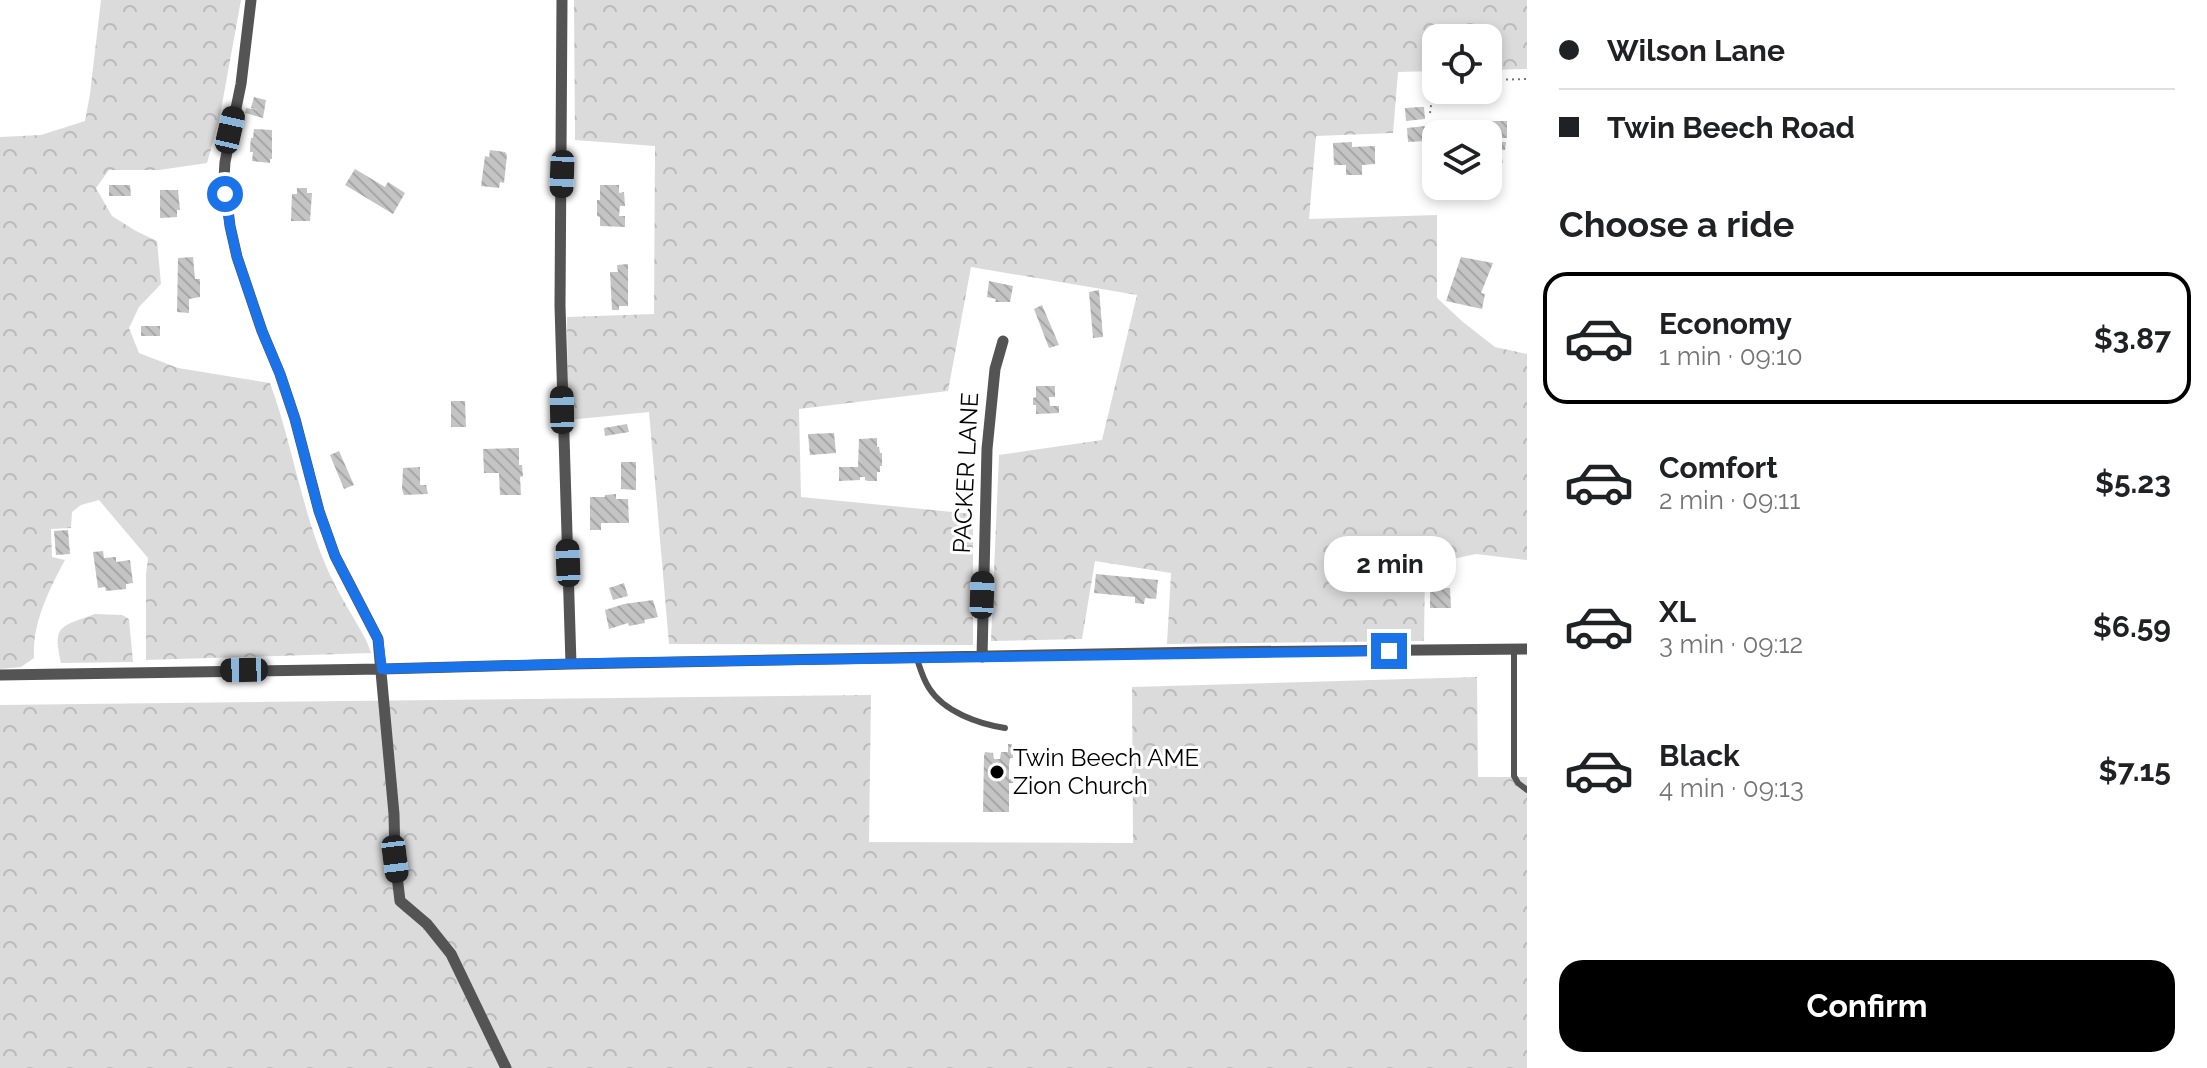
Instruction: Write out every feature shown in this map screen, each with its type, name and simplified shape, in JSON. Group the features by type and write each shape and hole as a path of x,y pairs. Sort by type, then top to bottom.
{"street":[{"path":"251,0 241,84 225,162 230,226 237,257 295,419 319,511 335,556 378,639 400,901 427,924 451,954 506,1068"},
{"path":"562,0 560,306 571,664"},
{"name":"PACKER LANE","path":"982,657 989,413 995,369 1003,341"},
{"path":"0,675 1203,652 1527,649"}],"lane":[{"path":"1514,649 1514,776 1527,790"},
{"path":"917,659 929,688 941,701 974,721 1005,728"}],"path":[{"path":"1502,80 1527,79"},
{"path":"1430,113 1431,104"}],"green space":[{"path":"101,0 241,0 219,121 207,163 159,170 109,170 96,188 112,216 157,241 161,284 139,307 129,328 139,353 178,368 270,383 317,544 330,576 371,653 146,660 148,558 99,500 81,505 72,512 71,528 51,529 52,557 65,560 39,620 34,658 21,667 0,669 0,137 41,135 85,121"},
{"path":"574,0 1527,0 1527,69 1502,70 1502,24 1422,24 1422,71 1398,72 1393,133 1316,136 1309,219 1437,215 1437,298 1495,347 1527,354 1527,560 1476,554 1425,565 1424,641 1167,644 1171,573 1095,561 1082,639 991,641 999,455 1102,440 1137,295 971,267 948,391 799,409 801,497 973,514 973,645 669,644 649,412 568,420 567,317 654,314 655,146 575,140"},
{"path":"95,614 122,615 129,619 133,662 61,663 58,641 62,629"},
{"path":"1477,677 1478,777 1527,777 1527,1068 0,1068 0,705 871,695 869,842 1133,843 1132,687"}],"building":[{"path":"254,97 266,100 263,118 245,113 246,108 259,110 251,108"},
{"path":"1424,107 1425,119 1406,121 1405,108"},
{"path":"1502,121 1507,121 1507,138 1502,138"},
{"path":"1422,126 1422,141 1408,142 1407,128"},
{"path":"254,129 272,130 270,163 252,161 250,148"},
{"path":"1352,142 1352,147 1375,146 1375,164 1362,165 1362,175 1346,175 1346,165 1334,165 1333,143"},
{"path":"490,150 507,155 504,183 500,182 499,188 481,186 485,156 489,157"},
{"path":"355,169 385,187 388,182 405,193 393,214 345,185"},
{"path":"109,185 130,185 131,196 109,196"},
{"path":"600,185 619,185 619,193 624,192 625,206 620,206 619,216 625,216 625,227 600,226 597,200 600,200"},
{"path":"297,188 307,188 307,193 312,193 310,221 291,221 292,194 297,194"},
{"path":"160,190 178,190 180,210 177,210 177,217 160,218"},
{"path":"193,257 195,279 200,279 200,297 189,299 189,313 177,312 178,258"},
{"path":"1461,257 1493,263 1481,293 1485,294 1482,309 1446,301"},
{"path":"628,264 628,306 612,310 610,272 618,272 617,265"},
{"path":"989,281 1013,286 1010,302 995,302 996,299 987,297"},
{"path":"1099,290 1103,337 1093,338 1089,292"},
{"path":"1042,305 1059,345 1049,348 1034,309"},
{"path":"141,326 160,326 160,336 141,336"},
{"path":"1036,386 1055,386 1055,397 1049,397 1050,406 1059,406 1059,413 1036,414 1033,398 1036,397"},
{"path":"451,401 465,401 466,427 451,427"},
{"path":"627,424 629,432 605,436 604,428"},
{"path":"834,433 836,453 810,455 808,434"},
{"path":"877,438 882,466 877,472 877,481 860,477 860,480 839,481 839,467 858,467 859,439"},
{"path":"519,448 519,465 522,465 523,476 520,477 521,495 500,495 499,473 484,473 483,449"},
{"path":"339,451 354,485 344,489 330,455"},
{"path":"621,462 636,462 636,490 621,489"},
{"path":"420,467 420,485 426,485 428,494 404,495 403,468"},
{"path":"616,494 616,499 628,499 629,523 601,523 601,530 590,530 590,497"},
{"path":"68,530 70,554 56,555 54,531"},
{"path":"103,551 104,558 116,557 116,562 130,560 133,583 126,584 126,589 106,591 105,587 98,588 93,552"},
{"path":"1096,574 1158,580 1156,599 1145,598 1144,604 1135,603 1135,597 1094,593"},
{"path":"624,583 628,596 613,600 609,588"},
{"path":"1430,588 1450,588 1451,608 1430,608"},
{"path":"653,600 658,617 644,620 645,623 629,626 628,623 609,629 605,610"},
{"name":"Twin Beech AME Zion Church","path":"1008,744 1012,744 1013,755 1010,758 1009,779 1014,780 1009,783 1009,812 983,812 985,752 993,753 994,759 1000,759 1001,752 1008,752"}],"place":[{"name":"Twin Beech AME Zion Church","path":"997,772"}],"route":[{"path":"225,194 237,257 295,419 319,511 335,556 378,639 382,669 1389,651"}]}
